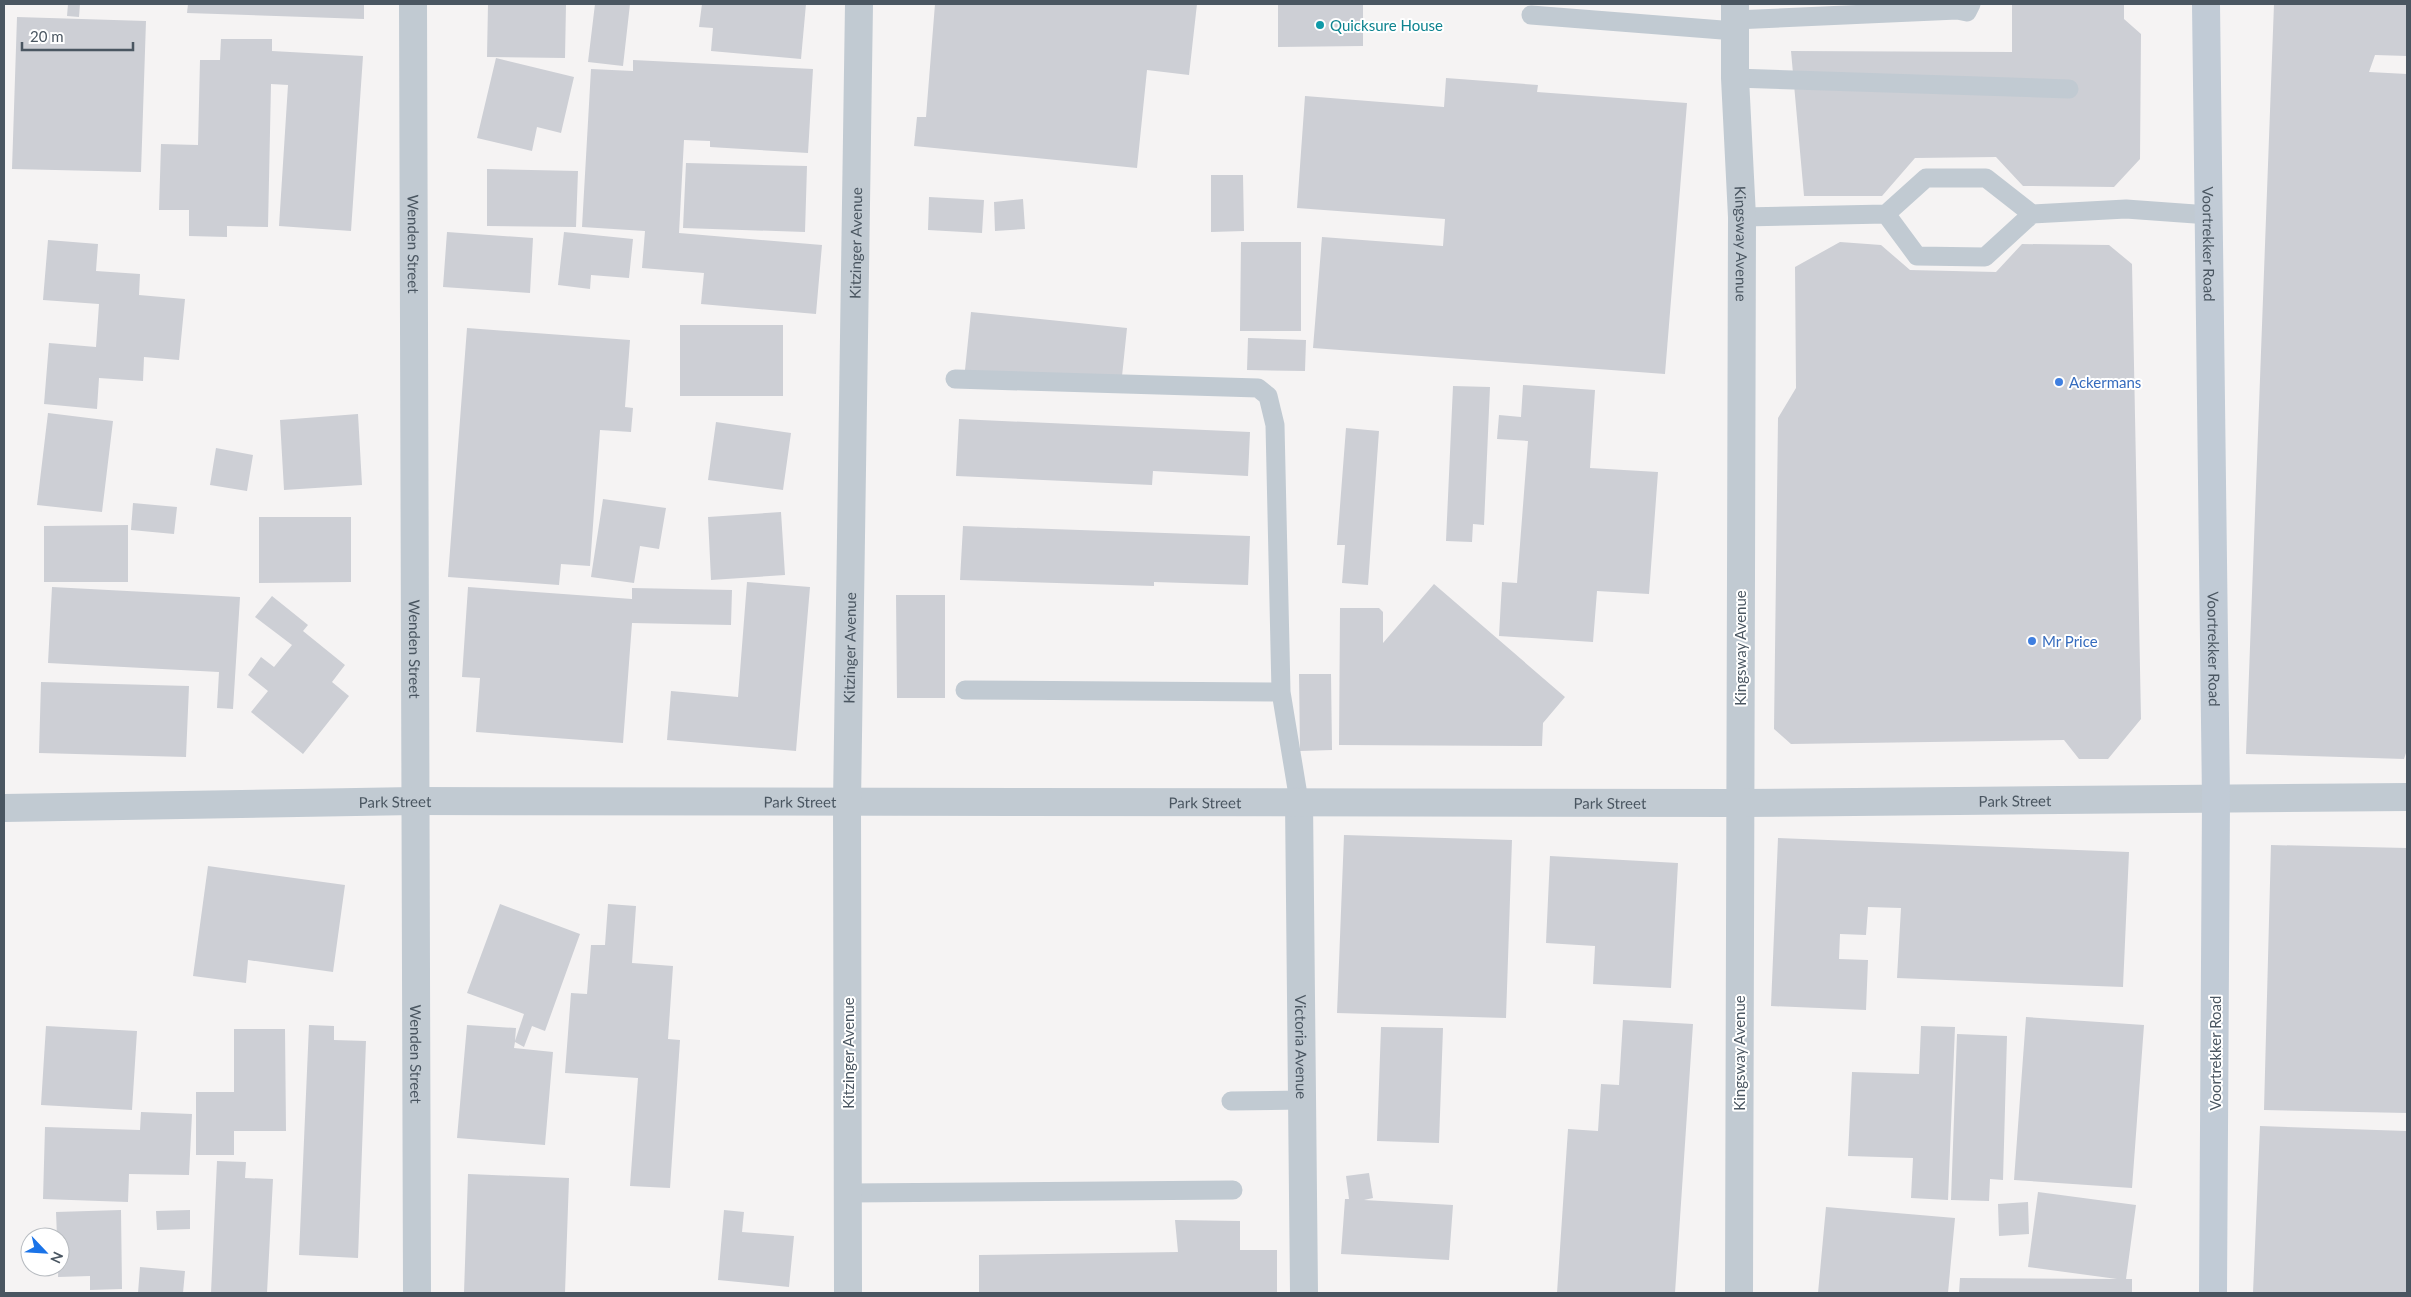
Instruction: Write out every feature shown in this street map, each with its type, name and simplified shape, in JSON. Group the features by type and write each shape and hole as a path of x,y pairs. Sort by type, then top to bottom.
{"main road":[{"name":"Voortrekker Road","path":"2206,4 2216,800 2213,1293"}],"street":[{"name":"Wenden Street","path":"413,4 416,1293"},
{"name":"Kitzinger Avenue","path":"848,1293 847,803 859,4"},
{"name":"Kingsway Avenue","path":"1735,18 1735,78 1742,217 1739,1293"},
{"name":"Park Street","path":"4,808 414,801 1740,803 2407,797"},
{"name":"Victoria Avenue","path":"1299,801 1304,1293"}],"lane":[{"path":"1531,15 1735,18 1956,10 1967,12 1971,4"},
{"path":"1735,78 2069,89"},
{"path":"1742,217 1886,214 1926,178 1986,178 2032,214"},
{"path":"1886,214 1917,256 1985,257 2032,214 2126,209 2209,215"},
{"path":"955,379 1258,388 1268,396 1275,425 1281,692 1299,801"},
{"path":"965,690 1281,692"},
{"path":"1231,1100 1302,1100"},
{"path":"848,1193 1233,1190"}],"building":[{"path":"68,4 80,4 79,17 67,16"},
{"path":"188,4 364,4 364,19 187,13"},
{"path":"488,4 566,4 565,58 487,57"},
{"path":"595,4 630,4 623,66 588,62"},
{"path":"702,4 806,4 801,59 711,51 713,28 699,27"},
{"path":"935,4 1197,4 1189,75 1147,70 1137,168 914,146 917,117 926,117"},
{"name":"Quicksure House","path":"1278,4 1363,4 1363,46 1278,47"},
{"path":"2012,4 2124,4 2124,19 2141,34 2140,159 2114,187 2023,186 1996,157 1915,158 1882,196 1804,196 1791,51 2012,52"},
{"path":"2274,4 2407,4 2407,56 2375,55 2369,72 2407,74 2407,750 2404,759 2246,754"},
{"path":"17,17 146,21 141,172 12,169"},
{"path":"221,39 272,39 272,51 363,56 351,231 279,226 288,85 271,84 268,227 227,226 227,237 189,236 189,210 159,210 161,144 198,145 200,60 220,60"},
{"path":"496,58 574,77 561,133 537,127 532,151 477,138"},
{"path":"633,60 813,69 808,153 710,147 710,141 684,140 679,233 822,245 816,314 701,304 704,273 642,268 645,231 582,227 591,69 633,71"},
{"path":"1446,78 1538,85 1537,92 1687,103 1665,374 1313,348 1322,237 1443,246 1445,219 1297,208 1305,96 1444,107"},
{"path":"686,163 807,166 805,232 683,228"},
{"path":"487,169 578,171 576,227 487,226"},
{"path":"1211,175 1243,175 1244,231 1211,232"},
{"path":"929,197 984,200 982,233 928,230"},
{"path":"1023,199 1025,229 995,231 994,202"},
{"path":"447,232 533,238 530,293 443,287"},
{"path":"564,232 633,239 629,278 591,275 590,289 558,285"},
{"path":"48,240 98,244 96,271 140,274 139,295 185,299 179,360 144,357 143,381 99,378 97,409 44,404 49,343 96,347 99,304 43,300"},
{"path":"1241,242 1301,242 1301,331 1240,331"},
{"path":"1840,242 1881,245 1910,270 1996,272 2022,244 2109,245 2132,264 2141,719 2108,759 2079,759 2064,740 1791,744 1774,729 1778,418 1796,388 1795,267"},
{"path":"971,312 1127,328 1121,386 965,370"},
{"path":"680,325 783,325 783,396 680,396"},
{"path":"467,328 630,340 625,407 633,408 631,432 600,430 590,566 561,564 559,585 448,577"},
{"path":"1248,338 1306,340 1305,371 1247,370"},
{"path":"1523,385 1595,390 1590,468 1658,472 1649,594 1597,591 1593,642 1499,636 1502,582 1517,583 1528,441 1497,439 1499,415 1521,417"},
{"path":"1453,386 1490,387 1484,525 1473,524 1472,542 1446,541"},
{"path":"48,413 113,421 102,512 37,505"},
{"path":"358,414 362,485 284,490 280,420"},
{"path":"959,419 1250,432 1248,476 1153,471 1152,485 956,476"},
{"path":"716,422 791,433 783,490 708,480"},
{"path":"1346,428 1379,431 1368,585 1342,583 1345,545 1337,545"},
{"path":"216,448 253,455 247,491 210,485"},
{"path":"603,499 666,508 659,549 640,546 634,583 591,577"},
{"path":"133,503 177,507 174,534 131,530"},
{"path":"781,512 785,575 711,580 708,517"},
{"path":"259,517 351,517 351,582 259,583"},
{"path":"128,525 128,582 44,582 44,526"},
{"path":"963,526 1250,536 1248,585 1154,582 1154,586 960,580"},
{"path":"747,582 810,587 796,751 667,740 671,691 738,697"},
{"path":"1434,584 1565,697 1543,723 1542,746 1339,745 1340,608 1379,608 1383,612 1383,643"},
{"path":"52,587 240,597 233,709 217,708 219,672 48,663"},
{"path":"468,587 632,599 632,588 732,590 731,625 632,623 623,743 476,732 480,678 462,677"},
{"path":"896,595 945,595 945,698 897,698"},
{"path":"272,596 308,625 303,631 345,665 332,682 349,696 303,754 251,712 268,691 248,675 261,657 274,667 292,645 255,617"},
{"path":"1299,674 1331,674 1332,750 1300,751"},
{"path":"41,682 189,686 186,757 39,753"},
{"path":"1344,835 1512,840 1506,1018 1337,1013"},
{"path":"1778,838 2129,852 2123,987 1897,978 1901,908 1868,907 1866,935 1840,934 1839,959 1868,960 1866,1010 1771,1006"},
{"path":"2271,845 2407,848 2407,1113 2264,1110"},
{"path":"1550,856 1678,863 1671,988 1593,984 1595,946 1546,943"},
{"path":"208,866 345,885 333,972 248,960 246,983 193,976"},
{"path":"500,904 580,934 545,1031 532,1026 524,1047 515,1042 514,1048 553,1052 545,1145 457,1138 467,1025 516,1028 515,1041 524,1014 467,993"},
{"path":"608,904 636,906 632,963 673,966 668,1039 680,1040 670,1188 630,1186 638,1078 565,1073 571,993 587,994 591,945 605,945"},
{"path":"2026,1017 2144,1025 2132,1188 2014,1180"},
{"path":"1623,1020 1693,1024 1675,1293 1557,1293 1568,1129 1598,1131 1601,1084 1619,1085"},
{"path":"309,1025 334,1026 334,1040 366,1041 358,1258 299,1255"},
{"path":"46,1026 137,1031 132,1110 41,1105"},
{"path":"1921,1026 1955,1027 1948,1200 1911,1198 1913,1158 1848,1156 1852,1072 1919,1074"},
{"path":"1381,1027 1443,1028 1439,1143 1377,1141"},
{"path":"234,1029 285,1029 286,1131 234,1131 234,1155 196,1155 196,1092 234,1092"},
{"path":"1957,1034 2007,1036 2003,1180 1990,1179 1989,1201 1951,1200"},
{"path":"141,1112 192,1114 189,1175 129,1174 128,1202 43,1199 45,1127 140,1130"},
{"path":"2260,1126 2407,1131 2407,1293 2253,1293"},
{"path":"217,1161 246,1162 245,1178 273,1179 267,1293 211,1293"},
{"path":"1369,1173 1373,1198 1364,1200 1453,1205 1449,1260 1341,1254 1345,1199 1349,1199 1346,1176"},
{"path":"468,1174 569,1178 565,1293 464,1293"},
{"path":"2038,1192 2136,1205 2126,1279 2132,1279 2132,1293 1959,1293 1960,1278 2117,1279 2028,1267"},
{"path":"2028,1202 2029,1234 1999,1236 1998,1204"},
{"path":"1826,1207 1955,1218 1948,1293 1818,1293"},
{"path":"121,1210 122,1289 90,1290 90,1276 70,1277 70,1227 57,1227 56,1212"},
{"path":"190,1210 190,1229 157,1230 156,1211"},
{"path":"724,1210 744,1212 742,1232 794,1236 789,1287 718,1280"},
{"path":"1175,1220 1240,1221 1240,1250 1277,1250 1277,1293 979,1293 979,1255 1178,1252"},
{"path":"140,1267 185,1271 183,1293 138,1293"}],"place":[{"name":"Quicksure House","path":"1320,25"},
{"name":"Ackermans","path":"2059,382"},
{"name":"Mr Price","path":"2032,641"}]}
